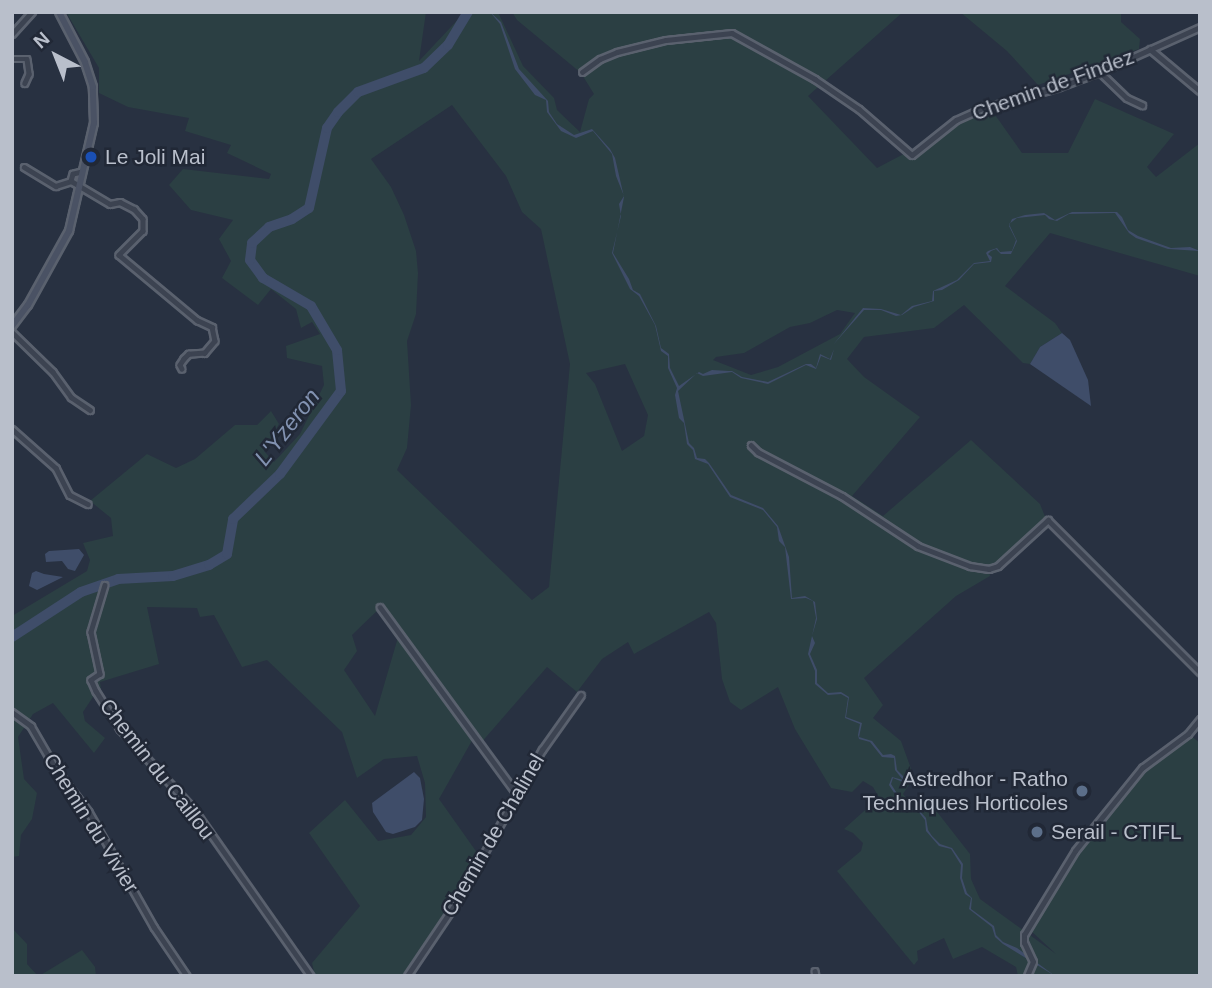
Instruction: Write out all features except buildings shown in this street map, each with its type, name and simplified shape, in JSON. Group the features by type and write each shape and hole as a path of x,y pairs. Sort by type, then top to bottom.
{"main road":[{"path":"12,326 69,231 94,123 93,87 85,62 59,12"}],"street":[{"path":"12,34 32,12"},
{"name":"Chemin de Findez","path":"582,72 600,59 617,52 666,40 732,33 859,109 912,155 956,120 983,108 1057,88 1100,72 1200,27"},
{"path":"1150,49 1200,91"},
{"path":"12,59 27,60 29,74 25,83"},
{"path":"1100,72 1127,98 1142,105"},
{"path":"24,167 56,186 71,181 110,204 120,202 134,209 143,219 143,231 119,255 197,320 212,327 215,341 205,353 189,354 180,365 182,369"},
{"path":"71,181 73,174 83,172"},
{"path":"12,332 53,372 71,397 90,410"},
{"path":"12,429 56,468 70,495 88,504"},
{"path":"751,445 758,452 842,496 918,546 970,566 989,569 998,566 1048,520 1200,672"},
{"name":"Chemin du Caillou","path":"105,585 91,632 100,674 91,680 96,691 120,729 193,808 310,976"},
{"path":"380,607 516,794"},
{"name":"Chemin de Chalinel","path":"407,976 458,900 547,743 581,695"},
{"name":"Chemin du Vivier","path":"12,712 31,726 60,776 89,812 154,927 187,976"},
{"path":"1027,976 1032,960 1024,943 1024,935 1075,851 1142,768 1188,734 1200,719"}],"green space":[{"path":"66,12 426,12 419,61 465,12 498,12 523,66 554,98 557,110 580,132 589,99 594,94 581,73 517,20 512,12 903,12 808,96 877,168 978,115 993,112 1022,153 1068,153 1095,99 1174,134 1147,167 1156,177 1200,143 1200,276 1050,233 1005,286 1055,323 1062,333 1040,347 1030,364 1023,363 964,305 934,328 864,337 847,359 864,377 920,417 852,496 883,516 971,440 1040,504 1048,524 1022,550 992,572 989,570 990,576 956,596 864,678 883,705 873,718 901,741 914,777 903,794 909,801 927,799 970,854 971,879 980,899 1056,954 1030,930 1074,858 1118,798 1144,770 1190,735 1200,743 1200,976 1018,976 1016,967 982,947 953,959 944,938 917,951 918,960 914,965 837,871 861,851 863,843 853,833 844,829 873,803 883,805 873,787 863,781 852,792 831,788 795,729 778,687 741,710 730,702 722,679 716,623 709,612 634,654 628,642 602,659 577,692 547,667 480,744 474,737 439,799 478,854 440,922 402,976 315,976 312,963 360,906 309,833 345,800 378,841 411,835 426,817 425,783 417,756 384,759 357,778 342,732 267,660 242,667 214,615 200,617 197,608 147,607 159,664 100,682 102,696 93,697 83,712 85,721 105,738 94,753 53,703 33,714 18,737 24,779 37,793 32,819 21,835 19,856 12,857 12,616 87,571 90,560 83,543 113,536 111,518 90,501 147,454 176,468 195,459 235,425 257,425 271,411 279,424 264,451 274,462 300,434 324,385 322,366 287,358 286,346 320,334 312,322 301,328 296,309 271,289 258,305 222,278 231,261 219,239 233,220 191,210 169,185 183,169 269,179 271,174 227,153 231,145 185,131 189,118 128,107 99,93 99,68","holes":["452,105 506,176 522,212 541,229 570,364 549,587 532,600 397,470 407,448 411,405 407,341 416,314 418,273 416,251 404,215 391,187 371,159","837,310 855,313 840,334 778,367 751,375 713,360 716,357 744,353 790,327 810,323","625,364 648,415 644,436 622,451 595,384 586,373","380,608 399,634 375,716 344,670 357,651 352,635"]},
{"path":"960,12 1121,12 1121,22 1140,39 1139,49 1038,85 1007,51"},
{"path":"12,928 27,944 27,964 38,976 12,976"},
{"path":"82,950 95,967 96,976 39,976"}],"water":[{"path":"490,12 501,22 519,69 548,101 549,112 557,124 574,135 592,129 610,149 615,158 623,195 612,154 593,131 576,138 561,131 547,112 546,100 535,95 515,69 500,24"},
{"path":"624,197 621,214 619,204"},
{"path":"1072,212 1117,212 1128,230 1138,236 1171,248 1190,247 1200,251 1168,249 1136,238 1129,233 1115,213 1069,214 1057,221 1049,219 1045,215 1017,218 1010,223 1012,219 1025,215 1044,213 1055,220"},
{"path":"1009,225 1017,241 1011,254 1001,254 996,249 991,251 988,254 992,257 991,262 974,264 959,280 942,290 934,291 934,301 914,307 902,315 896,316 881,310 864,310 833,345 863,308 881,309 901,315 912,306 932,301 933,291 957,280 974,263 990,261 986,253 988,251 997,248 1000,252 1012,251 1016,240"},
{"path":"617,232 613,253 633,290 640,294 656,326 661,348 669,354 670,368 679,386 695,375 678,391 689,443 694,448 697,458 705,459 709,463 731,495 763,508 778,526 789,557 792,598 805,596 815,602 817,619 812,636 816,618 813,601 806,598 791,599 785,547 779,541 777,527 763,510 730,497 708,464 695,459 693,450 687,444 684,423 679,418 675,395 677,388 668,368 668,356 661,351 655,325 639,296 630,289 612,253"},
{"path":"1062,333 1070,340 1088,380 1091,406 1030,364 1040,347"},
{"path":"834,349 831,360 821,356 816,369 806,365 768,384 741,378 732,372 703,376 697,373 703,374 712,370 732,371 742,377 768,382 806,364 816,368 820,354 830,359"},
{"path":"79,549 84,555 75,571 68,569 62,561 46,562 45,554 49,551"},
{"path":"36,571 63,577 37,590 29,586 32,573"},
{"path":"812,636 815,643 810,654 817,670 817,683 828,693 841,692 849,697 846,717 862,723 859,737 872,741 883,755 895,756 897,770 905,783 893,778 891,784 905,806 918,809 926,818 932,836 940,844 952,848 963,864 962,878 967,893 972,898 971,909 994,926 996,935 1003,942 1017,948 1055,976 1003,944 995,937 992,927 969,909 971,898 965,894 960,878 961,865 951,849 939,846 926,831 925,820 918,811 904,808 889,785 892,777 903,780 895,770 894,758 882,757 870,742 859,739 858,735 860,724 845,718 848,698 841,694 828,695 815,684 815,671 808,654"},
{"path":"414,772 420,778 424,799 422,820 415,827 393,834 386,832 373,812 372,803"}],"waterway":[{"name":"L'Yzeron","path":"12,637 81,592 118,579 173,576 209,565 227,554 233,519 280,474 341,391 337,350 311,306 263,278 250,260 252,243 269,227 292,219 309,208 327,128 338,112 358,92 424,68 448,45 468,12"}],"place":[{"name":"Le Joli Mai","path":"91,157"},
{"name":"Astredhor - Ratho Techniques Horticoles","path":"1082,791"},
{"name":"Serail - CTIFL","path":"1037,832"}]}
